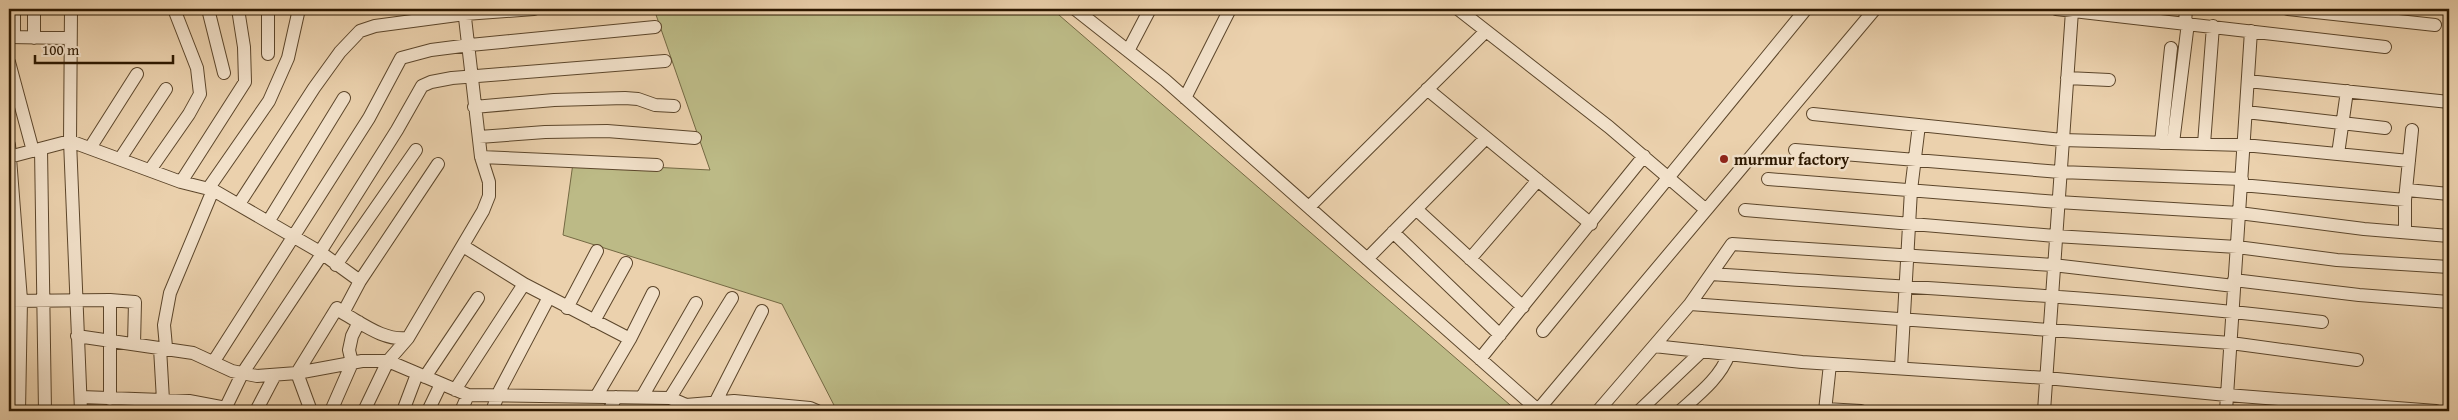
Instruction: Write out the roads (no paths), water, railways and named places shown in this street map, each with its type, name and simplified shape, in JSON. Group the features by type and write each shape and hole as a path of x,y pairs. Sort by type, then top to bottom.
{"street":[{"path":"14,9 11,37 69,38"},
{"path":"34,9 34,38"},
{"path":"71,9 69,38 70,141 77,299 76,336 81,411"},
{"path":"150,170 189,114 200,94 197,68 174,9"},
{"path":"208,9 224,73"},
{"path":"182,182 244,82 244,47 238,9"},
{"path":"268,9 268,54"},
{"path":"159,404 164,324 170,292 211,190 269,101 288,58 299,9"},
{"path":"239,204 294,116 352,37 360,31 375,26 465,11 534,9"},
{"path":"1075,9 1185,98 1539,411 1705,209 1875,9"},
{"path":"1128,51 1150,9"},
{"path":"1185,98 1230,9"},
{"path":"1458,9 1644,156 1705,209"},
{"path":"1543,332 1806,9"},
{"path":"2056,9 2385,47"},
{"path":"2167,143 2186,23 2186,9"},
{"path":"2288,9 2342,12 2435,25"},
{"path":"364,411 388,361 408,338 463,246 490,196 490,182 481,157 474,107 470,45 465,11"},
{"path":"2044,411 2072,11"},
{"path":"2204,144 2213,26"},
{"path":"214,361 369,118 401,58 431,50 470,45 656,28"},
{"path":"1309,207 1486,31"},
{"path":"2226,411 2251,31"},
{"path":"2167,143 2170,48"},
{"path":"81,397 110,398 123,405 159,404 225,410 242,374 321,253 422,86 430,82 471,77 665,61"},
{"path":"9,62 37,150 45,300 45,411"},
{"path":"90,148 137,74"},
{"path":"2067,78 2109,80"},
{"path":"2248,81 2449,102"},
{"path":"120,159 166,89"},
{"path":"1427,89 1591,224"},
{"path":"2338,154 2347,91"},
{"path":"268,222 344,98"},
{"path":"474,107 554,100 625,98 638,99 655,105 674,106"},
{"path":"2246,112 2385,128"},
{"path":"1813,114 2062,140 2244,145 2409,162"},
{"path":"1901,368 1911,190 1919,125"},
{"path":"2405,232 2406,195 2412,130"},
{"path":"479,137 545,132 607,131 696,138"},
{"path":"1367,259 1486,138"},
{"path":"18,411 10,153 37,150 70,141 182,182 211,190 239,204 321,253 360,281"},
{"path":"336,265 416,150"},
{"path":"1795,150 2060,172 2241,182 2406,195 2449,194"},
{"path":"1480,359 1591,224 1644,156"},
{"path":"481,157 657,165"},
{"path":"343,313 360,281 438,164"},
{"path":"1768,179 2058,202 2239,213 2449,236"},
{"path":"1470,259 1538,180"},
{"path":"1416,209 1523,307"},
{"path":"1745,210 2056,236 2237,247 2337,260 2449,267"},
{"path":"1393,232 1500,335"},
{"path":"1598,411 1690,304 1732,244 2053,265 2449,302"},
{"path":"463,246 567,308 630,339"},
{"path":"567,308 597,250"},
{"path":"594,321 626,263"},
{"path":"1711,274 1906,288 2051,295 2233,311 2322,322"},
{"path":"455,390 524,284"},
{"path":"596,397 630,339 653,293"},
{"path":"492,411 500,396 500,390 548,297"},
{"path":"403,411 421,376 478,298"},
{"path":"670,398 732,298"},
{"path":"15,300 77,299 136,302 134,344"},
{"path":"110,300 108,340 110,398"},
{"path":"642,397 696,303"},
{"path":"1690,304 2230,343 2357,360"},
{"path":"297,372 337,308 382,335 394,339 408,338"},
{"path":"715,403 762,311"},
{"path":"331,411 352,362 349,350 352,336 359,322"},
{"path":"76,336 193,353 242,374 275,375 352,362 388,361 468,395 670,398 684,408 715,403 731,406 812,410"},
{"path":"1654,346 1830,364 2046,378 2351,408 2436,411"},
{"path":"1639,411 1702,351"},
{"path":"1680,411 1710,384 1725,366 1729,354"},
{"path":"1830,364 1825,410 1861,411"},
{"path":"297,372 310,405 300,411"},
{"path":"256,411 275,375"},
{"path":"428,411 441,384"},
{"path":"461,411 468,395"},
{"path":"609,411 616,397"}],"place":[{"name":"murmur factory","path":"1724,159"}]}
